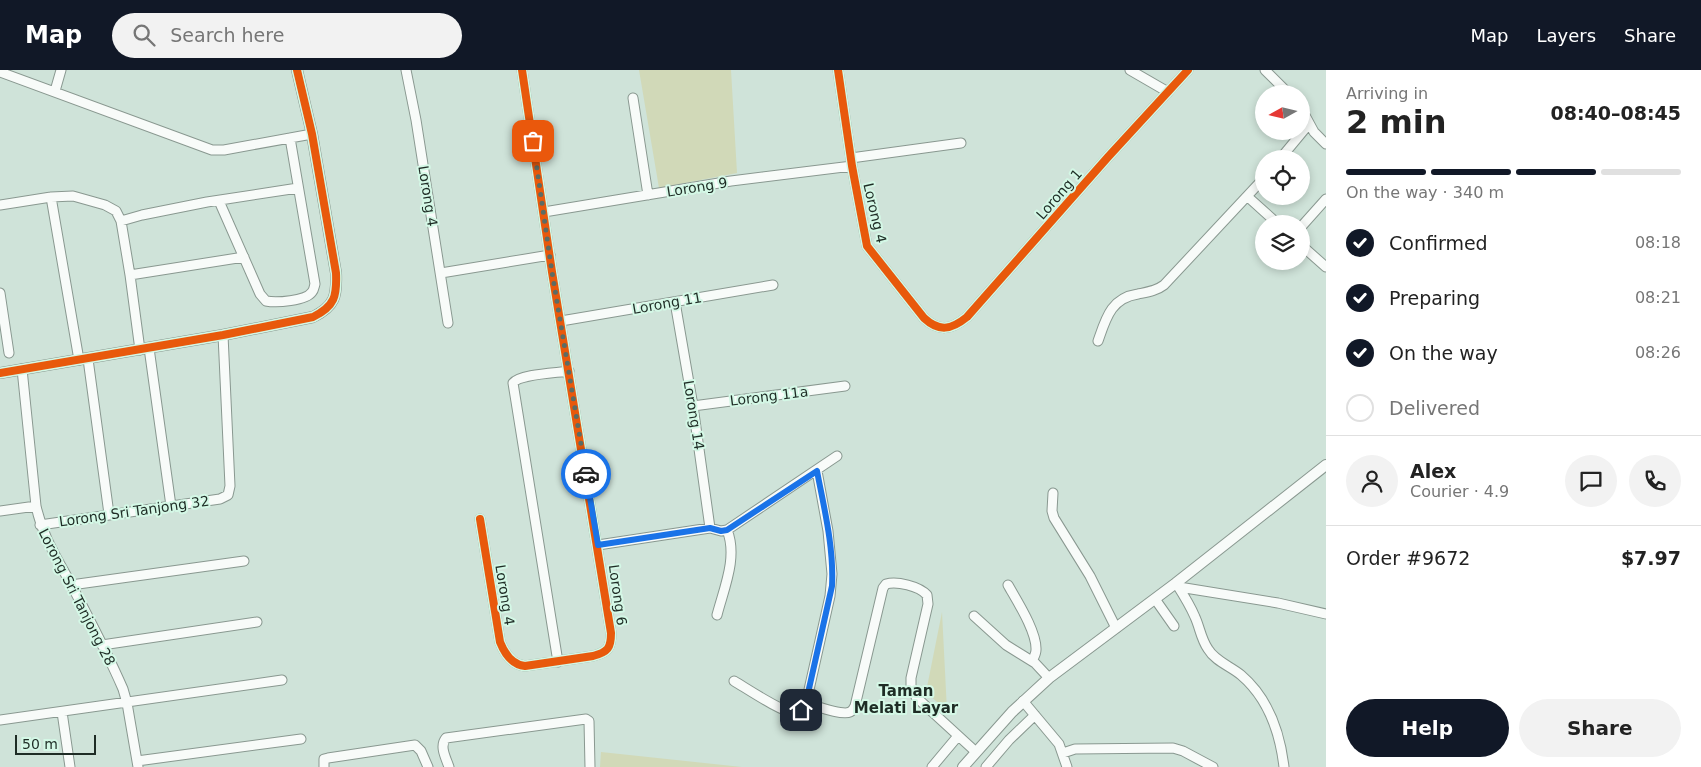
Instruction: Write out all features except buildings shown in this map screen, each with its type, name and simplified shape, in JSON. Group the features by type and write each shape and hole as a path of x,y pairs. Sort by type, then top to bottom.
{"street":[{"path":"55,91 62,70"},
{"path":"0,373 145,349 313,317 324,311 333,302 337,290 336,273 312,134 297,70"},
{"name":"Lorong 4","path":"406,70 416,120 448,323"},
{"name":"Lorong 6","path":"521,666 602,654 607,650 611,642 598,545 550,255 522,70"},
{"name":"Lorong 4","path":"838,70 851,162 867,246 924,318 932,326 946,328"},
{"path":"1130,70 1168,92"},
{"name":"Lorong 1","path":"946,328 957,325 967,317 1188,70"},
{"path":"1266,70 1281,85"},
{"path":"0,72 212,150 224,150 312,134"},
{"path":"633,98 648,195"},
{"path":"1310,124 1314,132 1326,144"},
{"path":"219,201 260,294 266,302 276,303 306,297 312,293 315,284 290,138"},
{"path":"1288,150 1296,140"},
{"name":"Lorong 9","path":"544,212 961,143"},
{"path":"121,221 207,202 298,188"},
{"path":"1098,341 1106,319 1116,303 1129,295 1159,289 1255,188"},
{"path":"0,205 51,197 73,196 105,205 116,211 121,221 145,349 171,506"},
{"path":"1248,196 1268,215"},
{"path":"51,197 83,359 109,514"},
{"path":"1310,217 1326,199"},
{"path":"1310,253 1326,267"},
{"path":"441,273 550,255"},
{"path":"130,275 244,257"},
{"name":"Lorong 11","path":"561,321 773,285"},
{"path":"0,298 10,353"},
{"name":"Lorong 14","path":"675,302 693,406 710,528"},
{"name":"Lorong Sri Tanjong 32","path":"40,525 220,499 228,495 230,486 223,335"},
{"name":"Lorong Sri Tanjong 28","path":"22,369 36,506 40,525 123,689 137,764"},
{"path":"558,662 513,383 516,380 529,376 569,371"},
{"name":"Lorong 11a","path":"693,406 845,386"},
{"path":"598,545 710,528 721,531 727,530 837,456"},
{"path":"963,767 1023,701 1049,678 1155,599 1178,585 1326,465"},
{"path":"734,681 786,711 798,712 806,702 830,596 832,574 828,531 817,471"},
{"path":"1053,493 1052,511 1054,518 1090,576 1116,628"},
{"path":"0,510 36,506"},
{"name":"Lorong 4","path":"480,519 500,642 505,653 517,665 521,666"},
{"path":"717,615 731,560 730,537 727,530"},
{"path":"71,585 244,561"},
{"path":"806,702 840,712 852,711 855,706 886,584 894,583 920,589 926,595 928,604 911,685 916,697 976,752"},
{"path":"1008,585 1023,611 1036,642 1036,653 1032,660"},
{"path":"1178,585 1278,603 1326,614"},
{"path":"1178,585 1194,615 1202,638 1210,653 1244,678 1266,705 1277,732 1284,767"},
{"path":"1155,599 1174,626"},
{"path":"974,616 1006,645 1032,660 1049,678"},
{"path":"102,645 257,622"},
{"path":"0,720 282,680"},
{"path":"1023,701 1054,737 1063,753 1067,767"},
{"path":"62,712 70,767"},
{"path":"986,767 1009,740 1035,715"},
{"path":"449,767 442,746 446,738 586,718 589,721 590,767"},
{"path":"932,767 958,736"},
{"path":"137,764 301,739"},
{"path":"324,767 324,759 328,758 414,745 421,750 428,767"},
{"path":"1063,753 1075,749 1173,748 1183,751 1213,767"}],"green space":[{"path":"639,70 731,70 737,173 659,188"},
{"path":"942,612 947,711 926,692"},
{"path":"601,752 742,767 600,767"}],"cycle path":[{"path":"0,373 223,335 313,317 326,309 335,294 336,273 312,134 297,70"},
{"path":"480,519 500,642 509,657 516,663 525,666 593,656 608,649 611,633 552,272 522,70"},
{"path":"838,70 852,166 867,246 924,318 935,326 945,328 956,325 967,317 1108,157 1188,70"}],"way so far":[{"path":"533,141 552,272 586,474"}],"district":[{"name":"Taman Melati Layar","path":"906,700"}],"route":[{"path":"586,474 598,545 710,528 721,531 727,530 817,471 828,531 832,586 806,702 801,710"}]}
